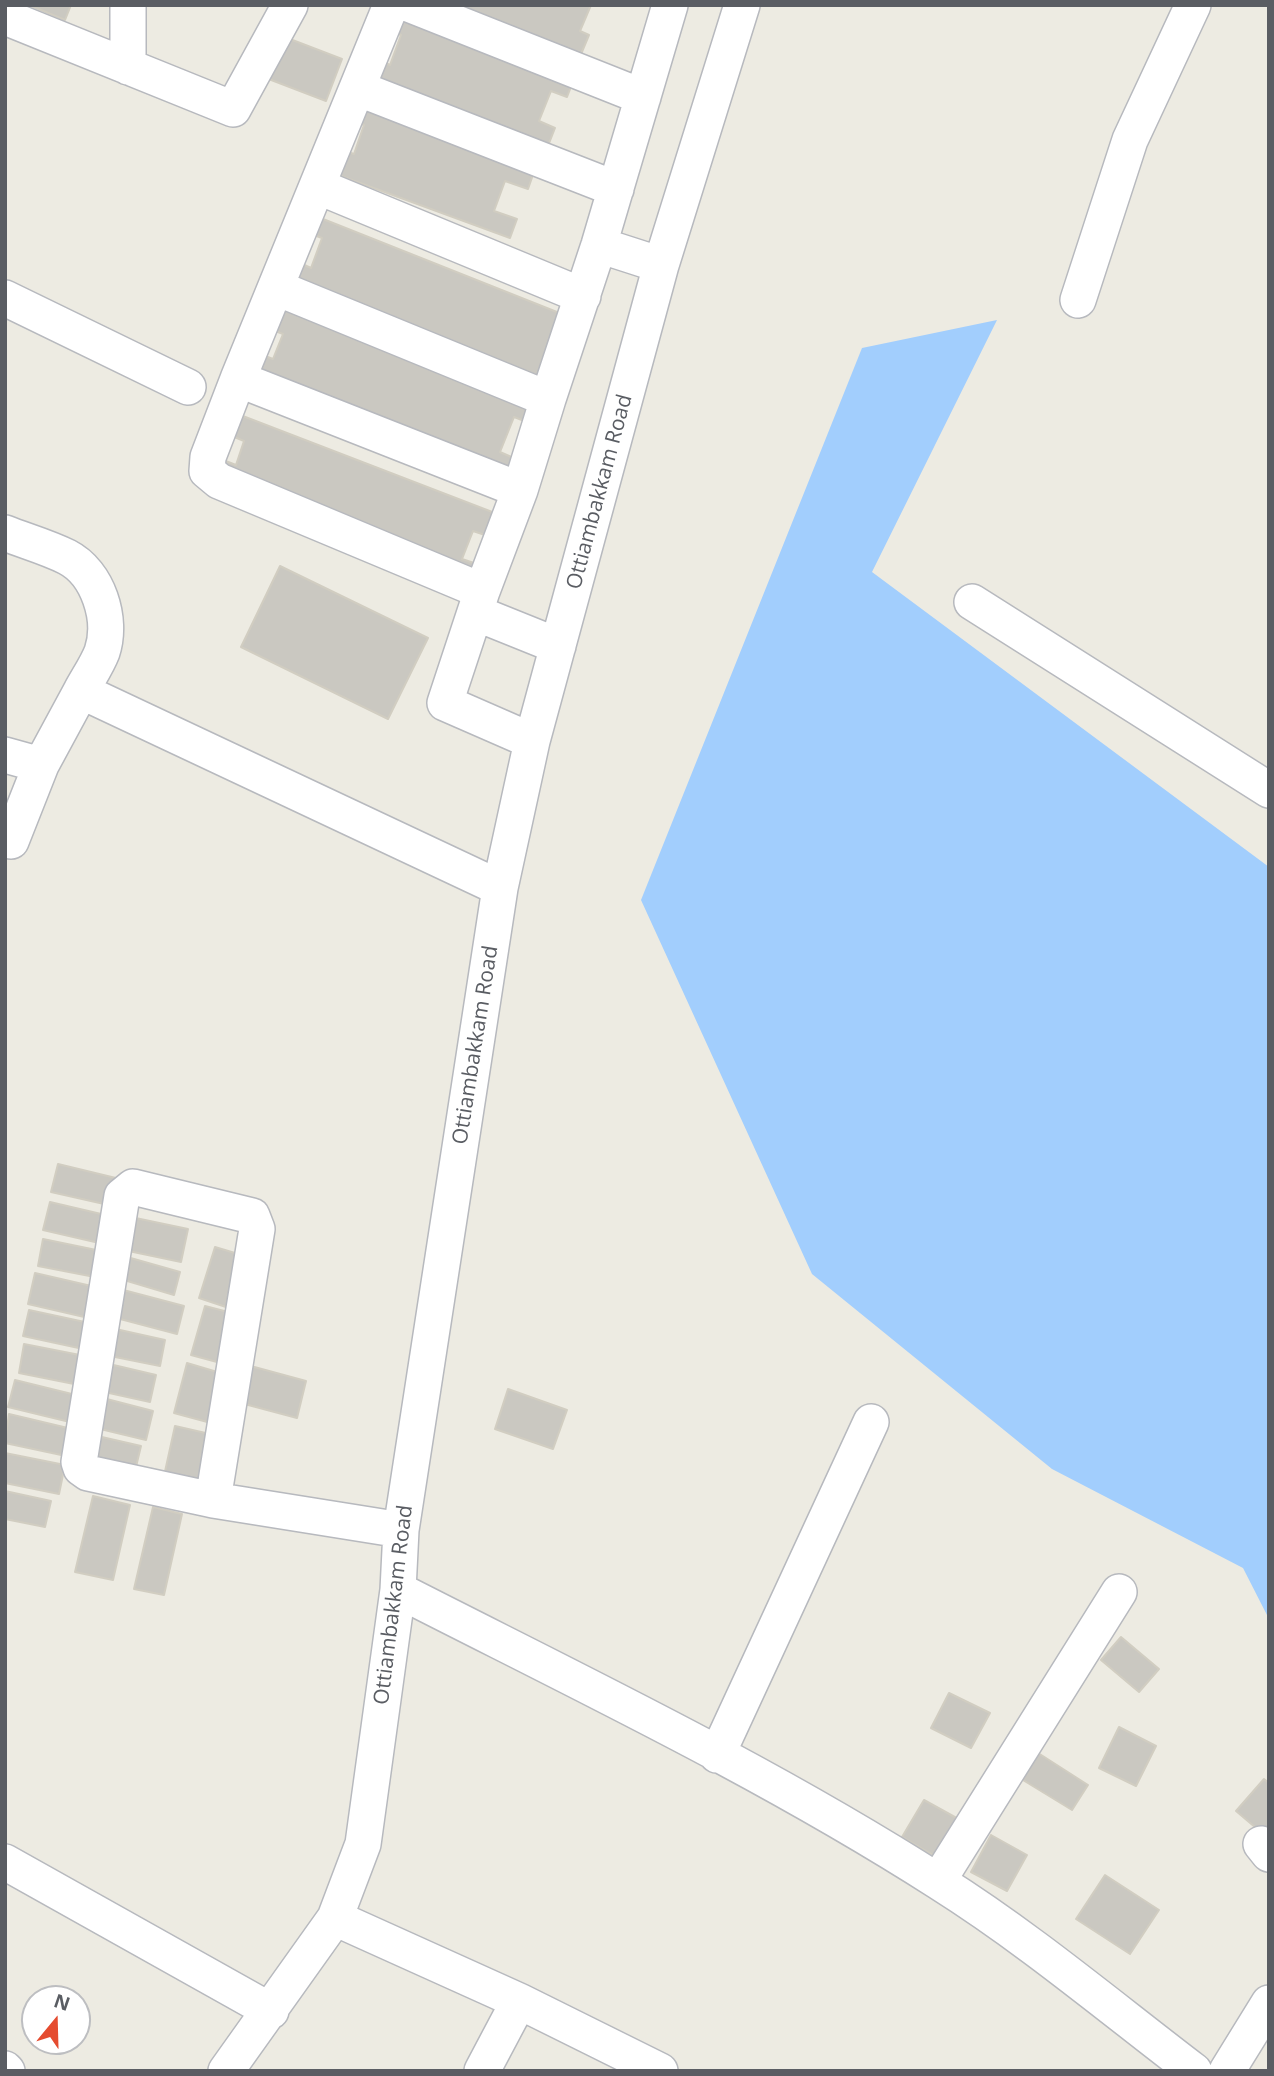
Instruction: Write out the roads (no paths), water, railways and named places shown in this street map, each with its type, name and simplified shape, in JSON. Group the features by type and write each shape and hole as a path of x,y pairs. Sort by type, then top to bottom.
{"street":[{"path":"128,5 128,67"},
{"path":"6,20 233,109 290,5"},
{"path":"391,5 238,379 208,457 207,471 219,481 479,602 558,646"},
{"path":"411,5 643,97"},
{"path":"532,741 445,703 520,490 600,245 670,5"},
{"name":"Ottiambakkam Road","path":"226,2071 335,1918 363,1844 398,1590 401,1530 500,888 532,741 661,265 742,5"},
{"path":"1078,300 1130,140 1193,5"},
{"path":"357,88 616,189"},
{"path":"317,186 583,296"},
{"path":"600,245 661,265"},
{"path":"276,288 548,399"},
{"path":"5,298 188,387"},
{"path":"238,379 520,490"},
{"path":"5,533 68,557 88,572 98,592 105,618 102,651 41,765 11,841"},
{"path":"972,602 1269,790"},
{"path":"81,691 500,888"},
{"path":"5,755 41,765"},
{"path":"213,1500 257,1229 252,1216 133,1187 122,1196 79,1462 81,1468 88,1473 213,1500 401,1530"},
{"path":"718,1755 871,1422"},
{"path":"398,1590 718,1755 938,1881 989,1914 1194,2071"},
{"path":"938,1881 1119,1592"},
{"path":"5,1862 271,2011"},
{"path":"335,1918 519,2001 660,2071"},
{"path":"482,2071 519,2001"},
{"path":"1227,2071 1269,2003"}],"water":[{"path":"997,320 872,572 1269,867 1269,1619 1243,1568 1052,1469 812,1274 641,900 862,348"}]}
